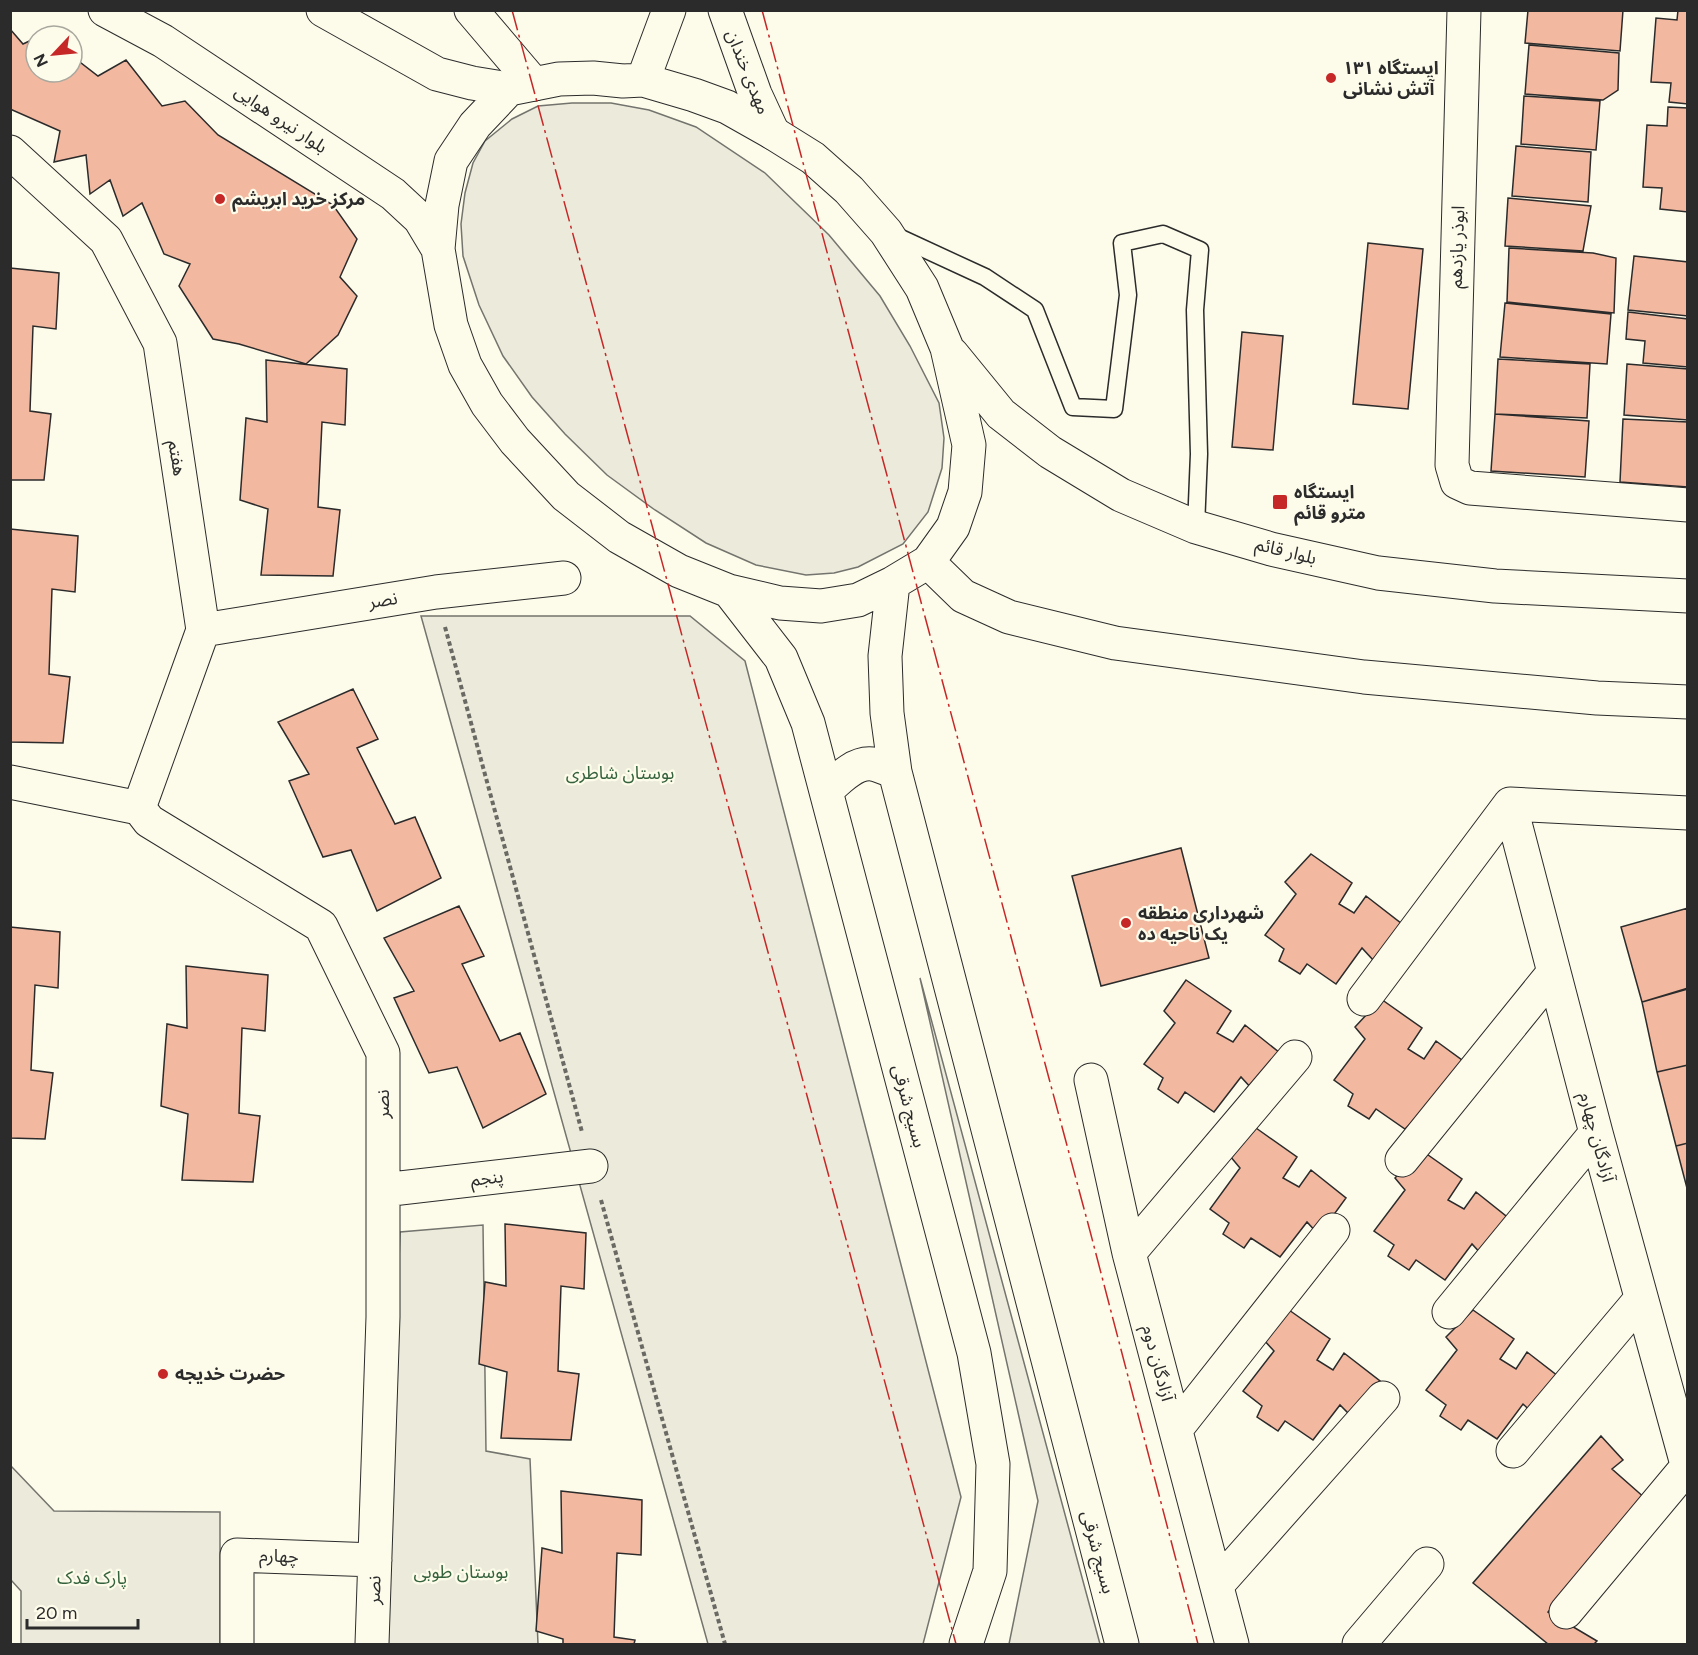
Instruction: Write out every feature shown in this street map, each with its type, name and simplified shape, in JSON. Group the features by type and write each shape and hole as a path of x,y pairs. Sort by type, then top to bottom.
{"street":[{"name":"بلوار نیرو هوایی","path":"105,10 164,41 393,194 420,219 438,249"},
{"path":"323,10 437,74 472,83 522,86 559,79 643,80 694,94 727,106 773,133 813,158 849,190 886,232 922,288 947,348 969,445 965,492 953,527 928,562 893,584 858,600 821,606 780,603 729,591 680,571 619,537 566,496 515,441 487,404 465,364 452,325 438,249 442,205 452,161 475,124 522,86"},
{"path":"471,10 522,86"},
{"path":"643,80 669,10"},
{"name":"مهدی خندان","path":"725,10 755,94 773,133"},
{"name":"ابوذر یازدهم","path":"1464,10 1452,465 1458,482 1470,488 1688,505"},
{"name":"هفتم","path":"10,152 106,240 160,343 203,630 139,808"},
{"name":"بلوار قائم","path":"947,348 1001,414 1050,452 1121,495 1196,527 1271,549 1378,573 1495,585 1688,597"},
{"path":"928,562 963,596 1009,617 1115,643 1364,677 1597,698 1688,702"},
{"name":"نصر","path":"203,630 436,592 564,579"},
{"name":"بسیج شرقی","path":"893,584 885,657 887,713 896,772 1122,1644"},
{"name":"بسیج شرقی","path":"729,591 781,658 808,723 974,1353 993,1464 990,1571 966,1644"},
{"path":"826,791 856,767 871,764 896,772"},
{"path":"10,782 139,808"},
{"path":"1364,999 1510,804 1688,813"},
{"name":"آزادگان چهارم","path":"1510,804 1687,1467"},
{"name":"نصر","path":"139,808 149,821 321,926 383,1053 383,1317 372,1644"},
{"path":"1402,1160 1554,972"},
{"path":"1129,1253 1295,1057"},
{"name":"آزادگان دوم","path":"1091,1080 1129,1253 1232,1644"},
{"path":"1449,1312 1596,1133"},
{"name":"پنجم","path":"383,1190 591,1166"},
{"path":"1176,1429 1333,1230"},
{"path":"1512,1450 1641,1299"},
{"path":"1217,1585 1383,1398"},
{"path":"1566,1612 1687,1467"},
{"name":"چهارم","path":"237,1644 237,1555 375,1560"},
{"path":"1359,1644 1427,1564"}],"lane":[{"path":"886,232 986,277 1035,310 1073,407 1114,409 1128,295 1122,243 1163,234 1200,250 1195,310 1199,454 1196,527"}],"path":[{"path":"436,592 591,1166 725,1644"}],"green space":[{"path":"611,103 649,110 696,127 765,173 829,235 880,296 910,346 939,403 944,438 942,468 928,512 903,544 858,567 834,573 806,575 756,565 706,543 607,475 565,434 532,397 503,356 479,305 463,256 461,224 465,193 473,163 485,141 512,119 538,106"},
{"name":"بوستان شاطری","path":"421,616 690,616 745,661 961,1497 923,1644 708,1644"},
{"path":"920,978 1100,1644 1009,1644 1038,1501"},
{"name":"بوستان طوبی","path":"483,1225 486,1451 530,1459 538,1644 386,1644 400,1232"},
{"name":"پارک فدک","path":"11,1466 54,1511 220,1512 220,1644 21,1644 21,1591 11,1580"}],"building":[{"path":"1528,10 1623,10 1620,51 1525,43"},
{"path":"1678,10 1688,10 1688,104 1669,102 1671,83 1651,82 1656,18 1677,20"},
{"name":"مرکز خرید ابریشم","path":"10,29 24,44 24,84 84,84 84,65 98,76 126,60 162,106 185,101 218,135 333,205 357,239 340,277 357,296 338,335 306,364 239,344 213,339 179,286 190,264 164,254 142,203 123,216 110,180 90,194 86,155 54,162 60,131 10,109"},
{"path":"1529,45 1619,53 1618,90 1603,100 1525,94"},
{"path":"1524,96 1600,101 1596,150 1521,144"},
{"path":"1668,107 1688,108 1688,212 1660,209 1662,188 1643,187 1647,125 1667,126"},
{"path":"1516,146 1591,152 1588,202 1512,196"},
{"path":"1508,198 1591,206 1583,251 1505,246"},
{"path":"1368,243 1423,249 1408,409 1353,404"},
{"path":"1509,248 1593,253 1616,258 1614,313 1507,302"},
{"path":"1634,256 1688,262 1688,316 1628,310"},
{"path":"10,268 59,273 56,329 33,326 30,411 51,414 44,480 10,480"},
{"path":"1505,303 1611,314 1607,364 1500,357"},
{"path":"1628,312 1688,319 1688,367 1643,363 1645,341 1626,339"},
{"path":"1242,332 1283,336 1273,450 1232,447"},
{"path":"1498,359 1590,364 1587,418 1495,414"},
{"path":"266,360 347,369 345,425 322,422 318,507 340,510 333,576 261,575 268,509 240,500 246,418 267,422"},
{"path":"1627,364 1688,369 1688,420 1624,415"},
{"path":"1495,414 1589,421 1585,477 1491,471"},
{"path":"1623,419 1688,422 1688,487 1620,482"},
{"path":"10,529 78,536 75,592 52,589 49,674 70,677 63,743 10,742"},
{"path":"353,689 378,739 357,748 395,824 415,817 441,878 377,911 351,850 323,857 289,781 309,774 278,722"},
{"path":"1181,848 1209,958 1101,986 1072,876"},
{"path":"1311,854 1352,883 1339,904 1354,913 1366,896 1402,924 1374,961 1362,948 1336,984 1307,964 1300,974 1279,961 1284,949 1265,935 1296,894 1285,882"},
{"path":"459,906 484,956 462,964 500,1041 520,1033 546,1094 483,1128 457,1067 429,1073 394,998 414,991 384,938"},
{"path":"1688,908 1688,989 1642,1002 1621,927"},
{"path":"10,927 60,932 58,988 35,985 31,1070 53,1073 45,1139 10,1138"},
{"path":"186,966 268,975 265,1031 242,1028 239,1113 260,1116 253,1182 182,1180 188,1114 161,1106 167,1024 187,1028"},
{"path":"1186,980 1231,1011 1217,1033 1233,1042 1245,1025 1280,1053 1253,1090 1241,1077 1214,1112 1185,1092 1178,1103 1158,1089 1163,1078 1144,1064 1175,1023 1164,1011"},
{"path":"1688,988 1688,1065 1657,1072 1642,1002"},
{"path":"1381,999 1422,1028 1408,1049 1424,1059 1436,1041 1466,1063 1434,1101 1405,1129 1376,1109 1369,1119 1348,1106 1353,1094 1334,1080 1365,1039 1355,1027"},
{"path":"1688,1065 1688,1143 1676,1146 1657,1072"},
{"path":"1256,1128 1297,1157 1283,1178 1299,1187 1311,1170 1346,1198 1319,1235 1307,1222 1280,1257 1251,1238 1244,1248 1223,1234 1229,1223 1210,1209 1240,1168 1230,1156"},
{"path":"1688,1143 1688,1192 1676,1146"},
{"path":"1421,1150 1462,1179 1448,1200 1464,1209 1476,1192 1511,1220 1484,1257 1472,1244 1445,1280 1416,1260 1409,1270 1388,1256 1394,1245 1374,1231 1405,1190 1395,1178"},
{"path":"505,1224 586,1233 584,1289 561,1286 558,1371 579,1374 571,1440 501,1438 507,1372 479,1364 485,1282 506,1286"},
{"path":"1289,1310 1330,1339 1317,1360 1333,1370 1344,1353 1380,1381 1352,1417 1340,1405 1313,1440 1285,1421 1278,1431 1257,1417 1262,1406 1243,1391 1274,1351 1263,1339"},
{"path":"1473,1310 1514,1339 1500,1359 1516,1369 1527,1352 1563,1380 1536,1416 1523,1404 1497,1439 1468,1420 1461,1430 1440,1416 1446,1405 1426,1390 1457,1350 1446,1337"},
{"path":"1601,1436 1623,1460 1612,1469 1646,1499 1548,1612 1597,1641 1594,1644 1548,1644 1473,1583"},
{"path":"561,1491 642,1500 641,1555 617,1553 614,1637 635,1640 634,1644 563,1644 563,1639 536,1631 542,1548 562,1553"}],"power":[{"path":"512,10 956,1644"},
{"path":"762,10 1090,1231 1198,1644"}],"place":[{"name":"ایستگاه ۱۳۱ آتش نشانی","path":"1331,78"},
{"name":"مرکز خرید ابریشم","path":"220,199"},
{"name":"ایستگاه مترو قائم","path":"1280,502"},
{"name":"شهرداری منطقه یک ناحیه ده","path":"1126,923"},
{"name":"حضرت خدیجه","path":"163,1374"}]}
